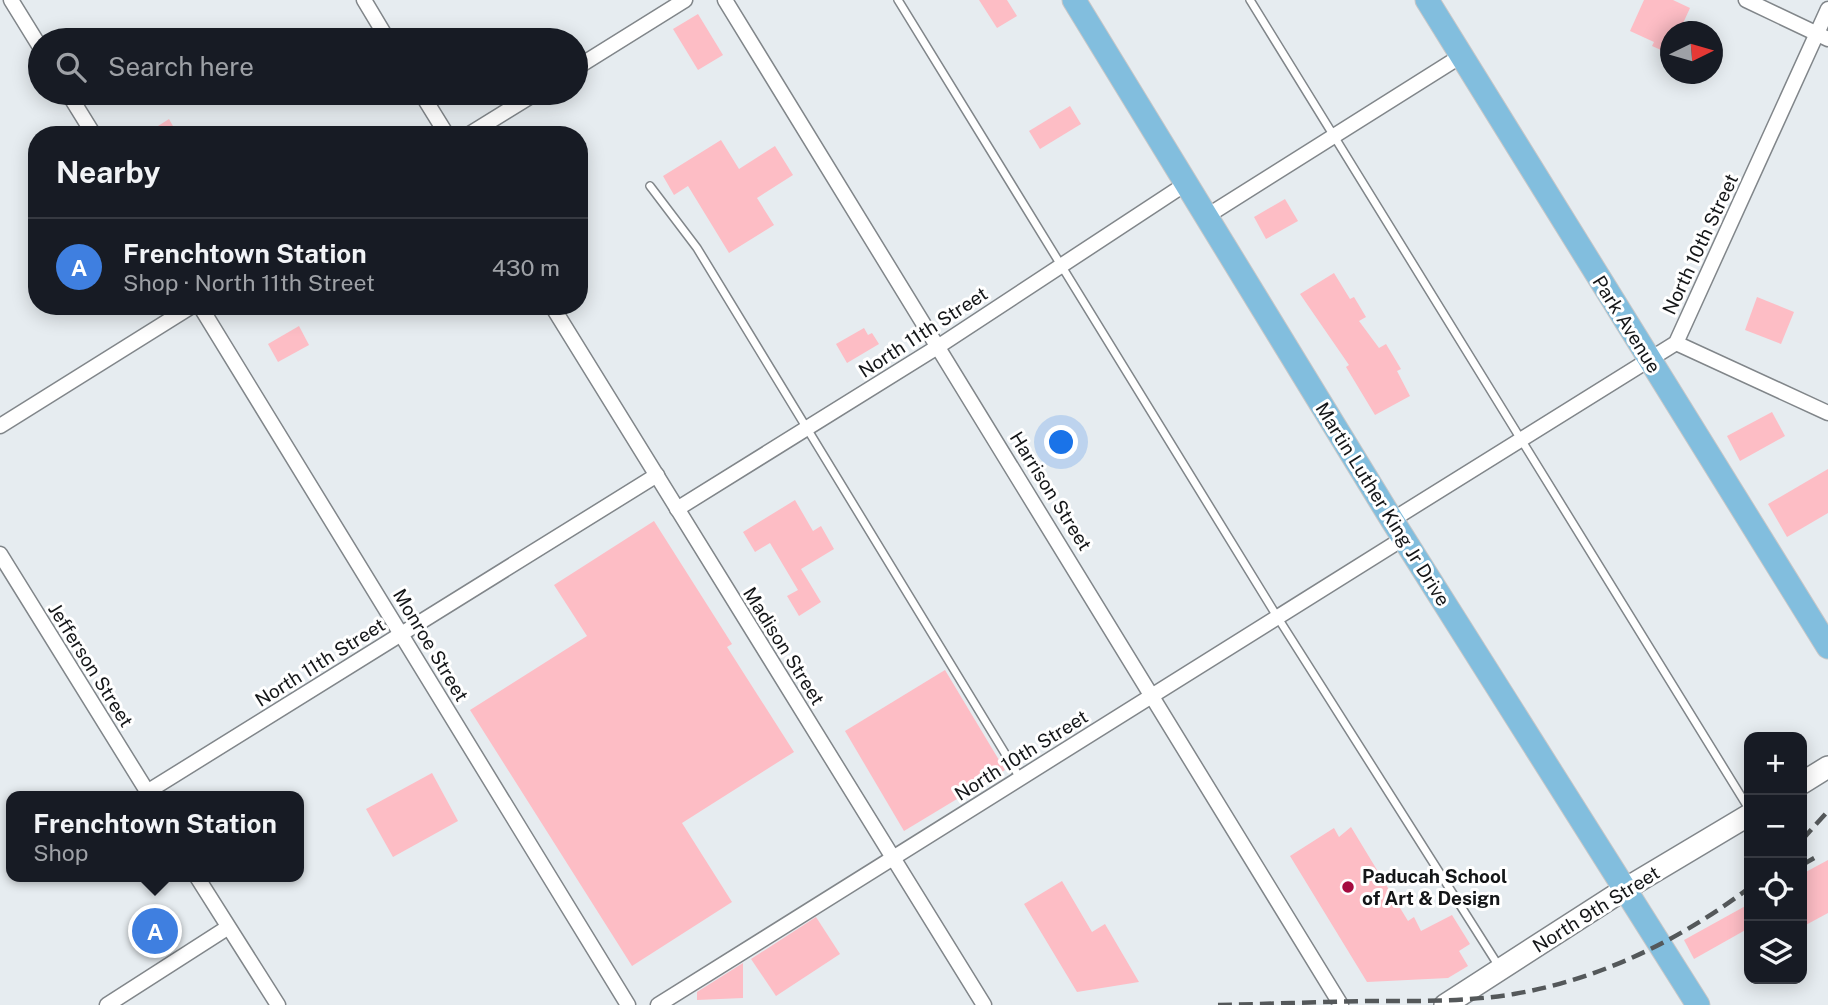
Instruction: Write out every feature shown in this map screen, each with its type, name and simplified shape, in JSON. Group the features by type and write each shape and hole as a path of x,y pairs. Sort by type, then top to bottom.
{"main road":[{"name":"Martin Luther King Jr Drive","path":"1073,0 1398,529 1699,1005"},
{"name":"Park Avenue","path":"1427,0 1828,647"}],"street":[{"path":"11,0 28,28"},
{"path":"364,0 381,28"},
{"path":"588,61 685,0"},
{"name":"Harrison Street","path":"725,0 1154,695 1341,1005"},
{"path":"1746,0 1823,37"},
{"name":"North 10th Street","path":"658,1005 1278,618 1523,438 1676,343 1823,37 1828,9"},
{"path":"1207,216 1461,56"},
{"path":"75,105 88,126"},
{"path":"428,105 441,126"},
{"path":"483,126 517,105"},
{"name":"North 11th Street","path":"677,509 939,346 1187,183"},
{"path":"0,426 178,315"},
{"name":"Monroe Street","path":"206,315 628,1005"},
{"name":"Madison Street","path":"558,315 984,1005"},
{"path":"1676,343 1828,413"},
{"name":"North 11th Street","path":"153,791 657,475"},
{"name":"Jefferson Street","path":"0,554 146,791"},
{"path":"1807,780 1828,767"},
{"name":"North 9th Street","path":"1445,1005 1625,889 1744,819"},
{"path":"200,882 227,929 278,1005"},
{"path":"107,1005 227,929"}],"lane":[{"path":"898,0 1278,618 1501,970"},
{"path":"1250,0 1523,438 1744,801"},
{"path":"650,186 697,248 1020,778"}],"building":[{"path":"979,0 1007,0 1017,16 997,28"},
{"path":"1644,0 1673,0 1690,8 1684,21 1660,21 1660,50 1652,46 1654,42 1630,31"},
{"path":"698,14 723,55 698,70 673,29"},
{"path":"1070,106 1081,124 1040,149 1029,131"},
{"path":"169,119 173,126 158,126"},
{"path":"721,140 739,169 775,146 793,175 757,198 774,225 729,253 688,186 674,195 663,176"},
{"path":"1285,199 1298,221 1266,239 1254,217"},
{"path":"1334,273 1350,299 1354,297 1366,317 1359,321 1379,348 1386,344 1401,369 1397,371 1410,396 1375,415 1346,367 1349,365 1300,294"},
{"path":"1757,297 1794,312 1781,344 1745,330"},
{"path":"299,326 309,345 278,362 268,344"},
{"path":"864,328 868,335 872,333 879,344 847,363 836,344"},
{"path":"1772,412 1785,436 1740,461 1727,436"},
{"path":"1828,469 1828,513 1787,537 1768,504"},
{"path":"795,500 813,531 821,526 834,549 801,569 821,602 799,616 787,596 798,590 770,543 755,552 743,532"},
{"path":"654,521 732,644 727,647 794,752 682,823 732,902 632,966 470,710 587,636 554,585"},
{"path":"945,670 1005,770 904,831 845,731"},
{"path":"432,773 458,821 393,857 366,809"},
{"name":"Paducah School of Art & Design","path":"1351,827 1408,921 1414,917 1421,931 1452,915 1470,944 1459,951 1468,966 1448,978 1367,982 1290,856 1334,828 1339,837"},
{"path":"1828,860 1828,913 1807,924 1807,921 1807,871"},
{"path":"1062,881 1092,932 1105,924 1139,982 1077,992 1024,904"},
{"path":"1744,907 1744,931 1694,959 1684,940"},
{"path":"152,917 167,925 157,945 142,937"},
{"path":"816,917 840,954 776,996 751,959"},
{"path":"743,963 743,998 697,1000 697,992"}],"railway":[{"path":"1807,834 1828,811"},
{"path":"1807,862 1816,857"},
{"path":"1218,1005 1459,1000 1514,994 1578,978 1638,955 1695,924 1744,892"}],"place":[{"name":"Paducah School of Art & Design","path":"1348,887"},
{"name":"Frenchtown Station","path":"155,931"}]}
